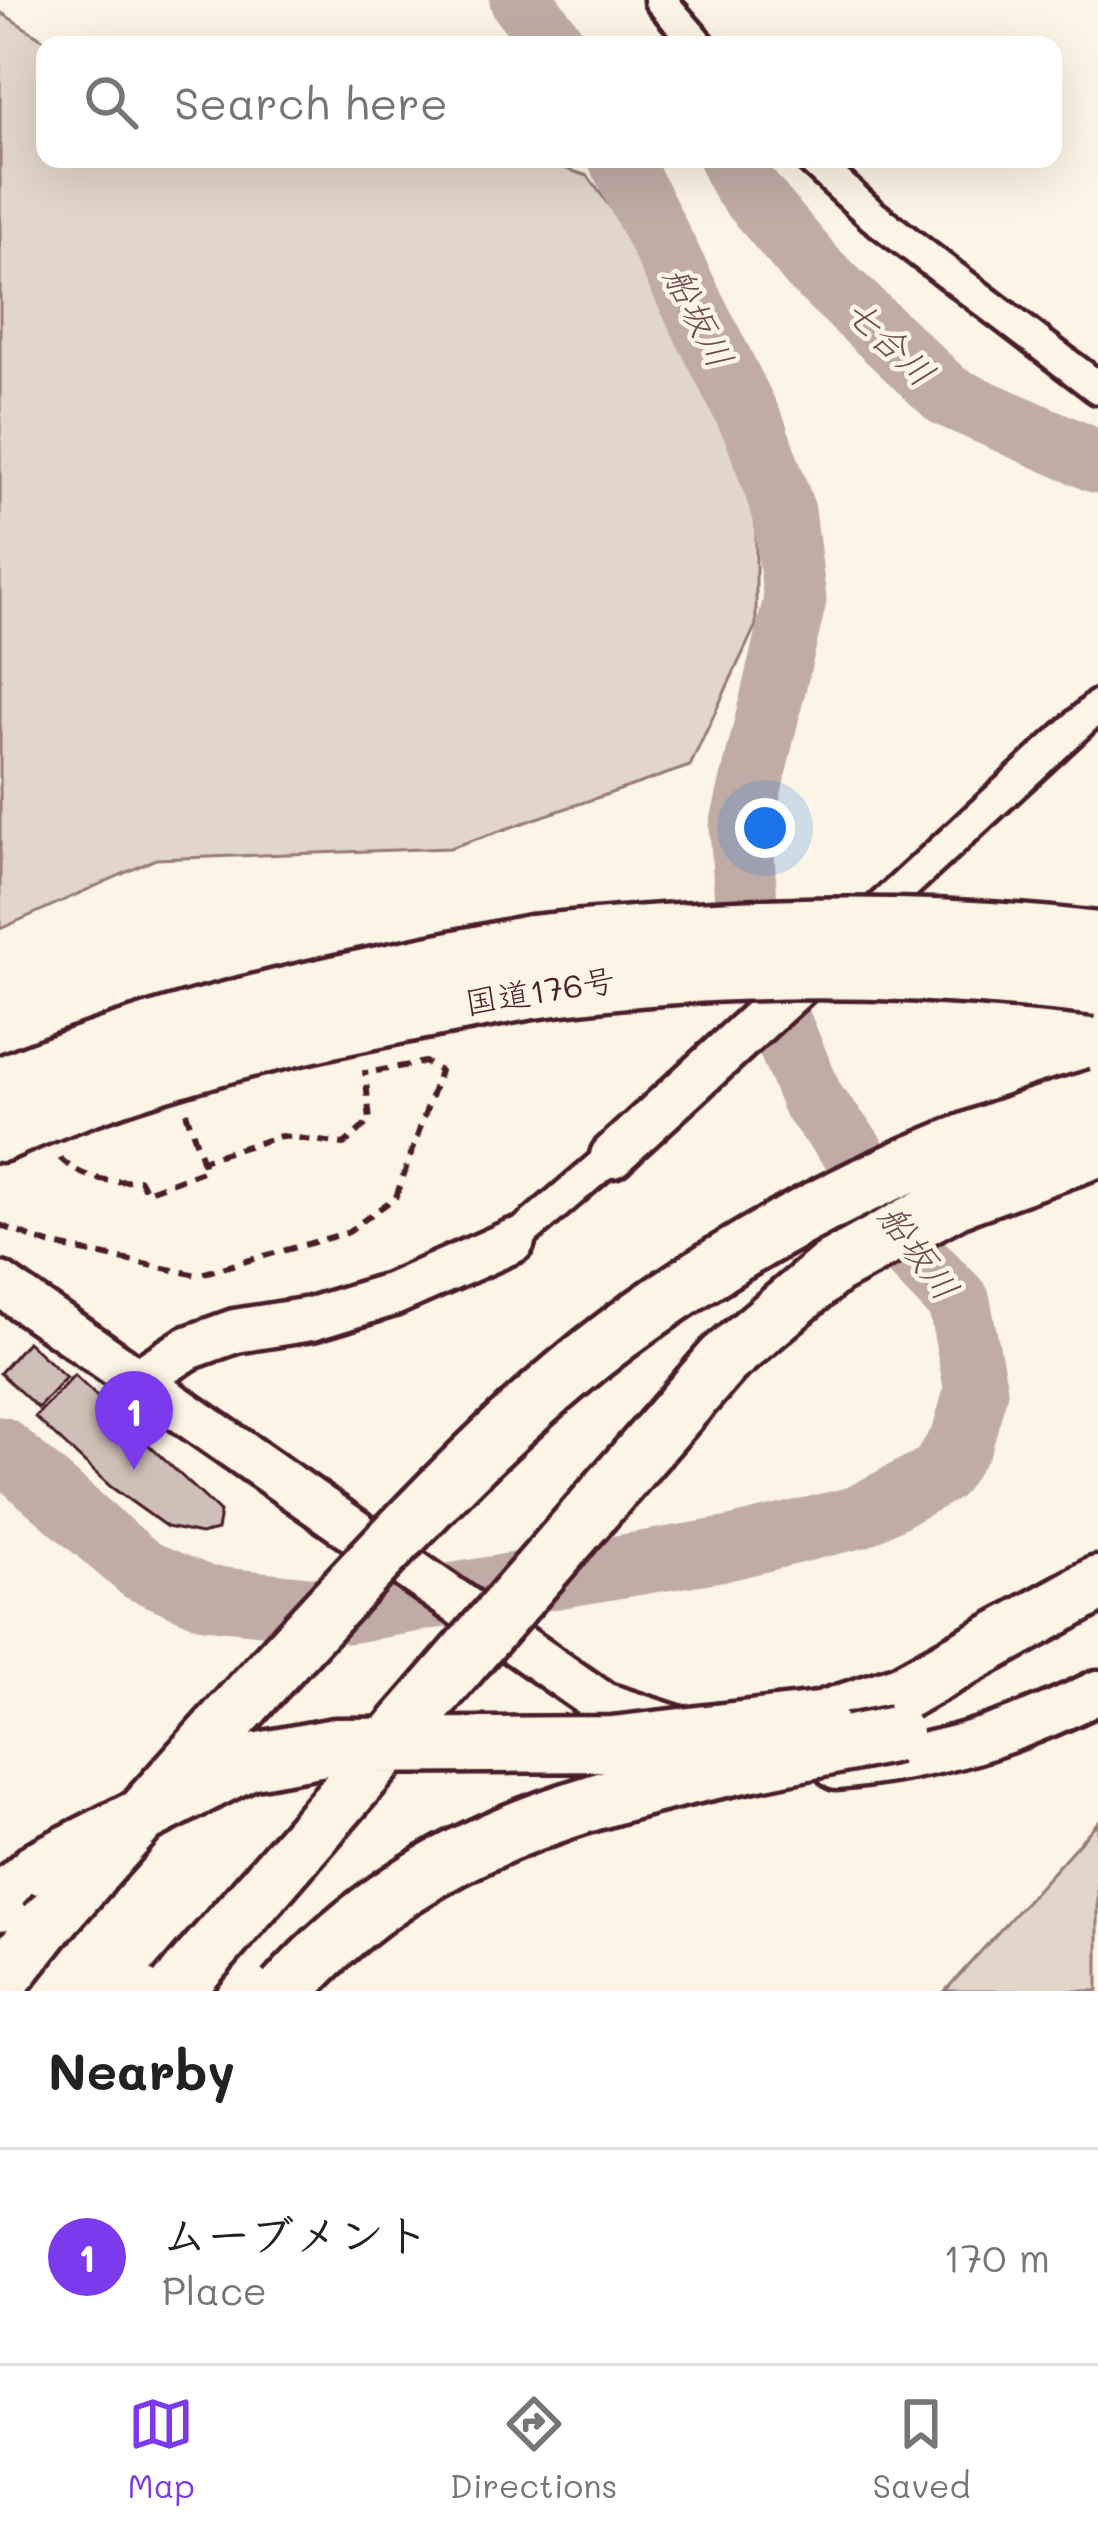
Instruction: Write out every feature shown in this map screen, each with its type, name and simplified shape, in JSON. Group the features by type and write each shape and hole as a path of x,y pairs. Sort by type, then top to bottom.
{"highway":[{"name":"国道176号","path":"26,1140 181,1064 532,967 728,925 865,923 1098,940"},
{"name":"国道176号","path":"0,1085 127,1036 246,1000 532,967 646,975 737,970 912,972 1098,988"},
{"path":"23,1913 251,1692 501,1434 640,1317 756,1242 926,1156 1098,1097"},
{"path":"175,1991 723,1360 832,1268 956,1199 1098,1149"},
{"path":"0,1982 41,1867 248,1762 334,1746 613,1744 818,1720 901,1693 1098,1584"},
{"path":"286,1991 331,1940 415,1877 528,1822 650,1786 895,1734 1098,1624"}],"street":[{"path":"660,0 691,36"},
{"path":"821,168 873,216 1098,388"},
{"path":"138,1380 188,1348 235,1331 311,1319 393,1294 513,1240 611,1156 1098,706"},
{"path":"0,1284 603,1704 734,1747 836,1768 926,1759 1018,1731 1098,1692"},
{"path":"548,1663 634,1695 712,1708 785,1704 869,1681 999,1618 1098,1554"}],"path":[{"path":"202,1160 281,1136 344,1144 370,1121 362,1061"},
{"path":"0,1225 72,1250 197,1275 346,1233 396,1197 440,1071 425,1062 366,1073"},
{"path":"26,1140 85,1175 119,1183 140,1180 146,1192 205,1170 181,1098"}],"shaded area":[{"path":"0,12 38,36 36,168 564,168 588,176 756,413 756,625 690,766 450,848 156,859 0,929"},
{"path":"1098,1822 1098,1991 945,1991"}],"building":[{"path":"27,1342 66,1377 38,1408 0,1373"},
{"path":"74,1375 220,1512 217,1530 201,1534 167,1527 111,1487 35,1417"}],"waterway":[{"name":"船坂川","path":"521,0 547,36"},
{"name":"船坂川","path":"0,1448 141,1570 205,1597 347,1612 731,1548 858,1517 939,1474 962,1440 976,1390 959,1302 912,1253 851,1149 813,1101 749,948 741,827 795,600 784,512 755,430 624,168"},
{"name":"七合川","path":"734,168 814,269 948,396 1098,462"}],"place":[{"name":"ムーブメント","path":"134,1470"}]}
